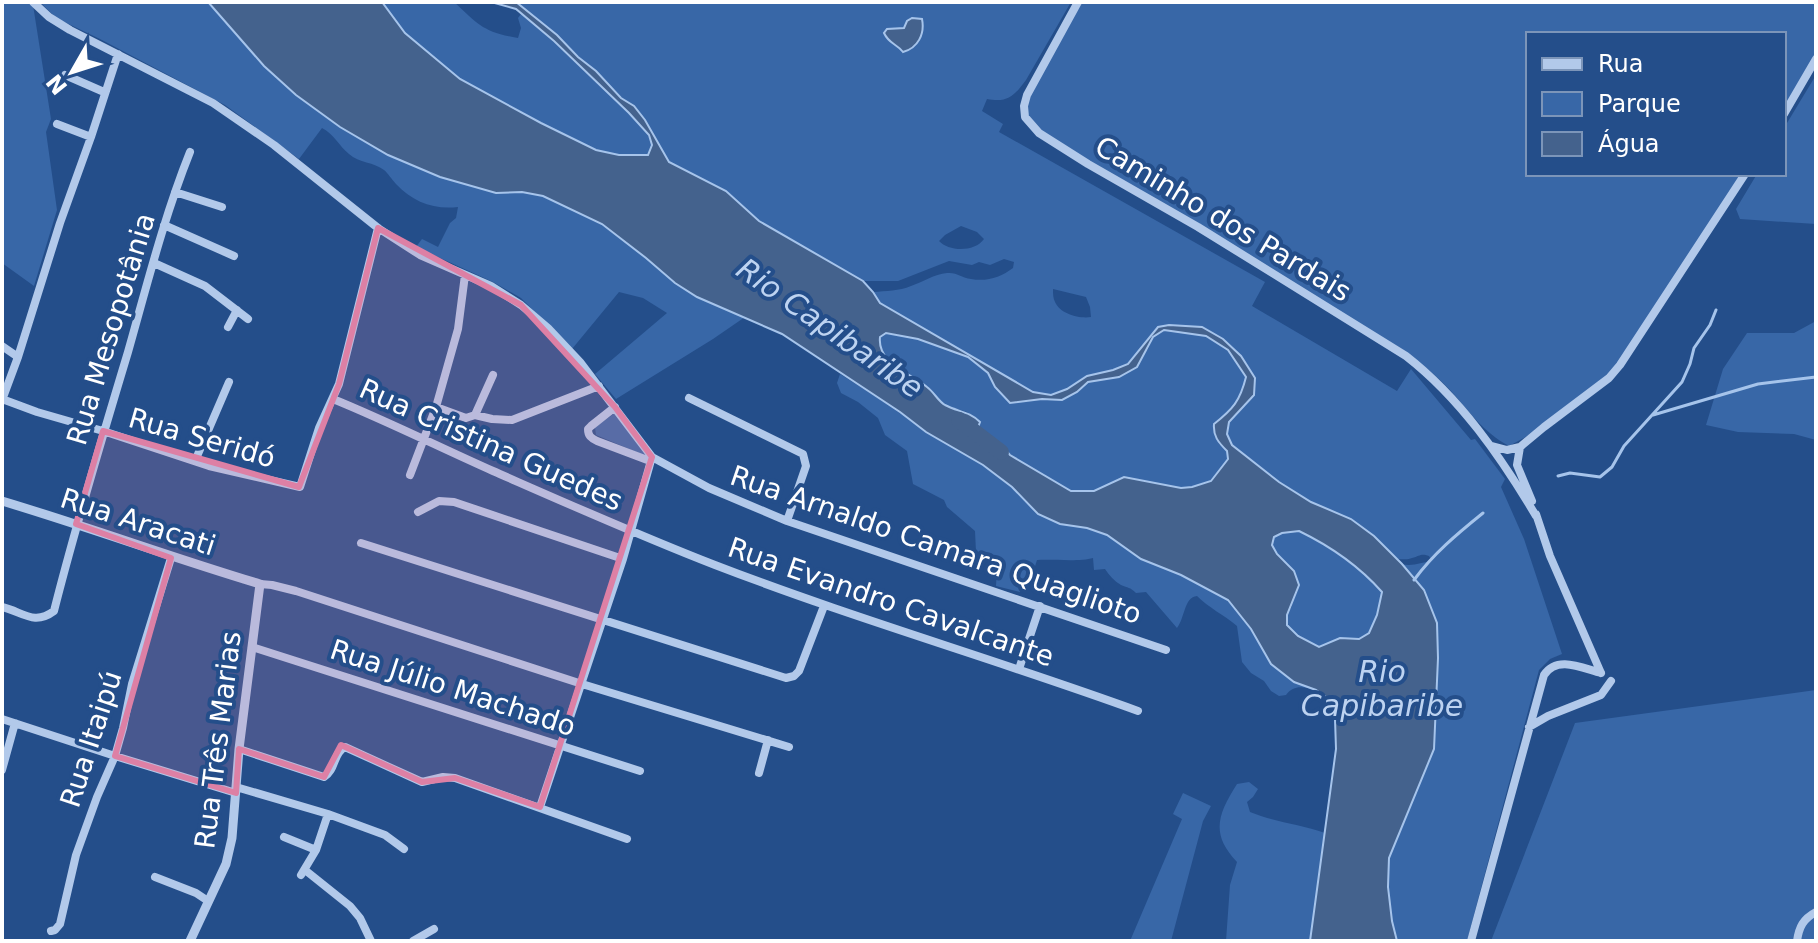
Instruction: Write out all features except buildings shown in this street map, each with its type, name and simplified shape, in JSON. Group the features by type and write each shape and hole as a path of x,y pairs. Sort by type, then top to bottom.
{"street":[{"path":"33,2 57,22 222,110 274,145 378,228 420,255 491,286 534,314 580,362 651,459 623,559 540,807"},
{"name":"Caminho dos Pardais","path":"1078,2 1027,95 1025,117 1033,128 1406,356 1434,380 1491,446 1512,474 1536,516"},
{"path":"2,399 118,54"},
{"path":"1786,111 1816,59"},
{"path":"65,75 104,92"},
{"path":"57,124 91,137"},
{"name":"Rua Mesopotânia","path":"2,607 35,619 46,617 54,611 76,524 164,225 190,152"},
{"path":"1491,446 1507,450 1520,447 1609,378 1744,176"},
{"path":"175,192 222,207"},
{"path":"164,225 234,256"},
{"path":"333,399 378,228"},
{"path":"154,263 205,286 248,319"},
{"path":"410,475 436,407 458,329 465,275"},
{"path":"228,327 237,310"},
{"path":"2,346 18,357"},
{"path":"475,415 493,375"},
{"path":"195,461 229,382"},
{"path":"436,407 466,418 475,415 512,420 599,386"},
{"path":"689,398 803,454 806,466 787,521"},
{"name":"Rua Seridó","path":"2,399 226,471 300,487 319,428 333,399"},
{"name":"Rua Cristina Guedes","path":"333,399 631,530"},
{"name":"Rua Arnaldo Camara Quaglioto","path":"615,407 588,429 591,438 651,459 787,521 1166,650"},
{"path":"1471,941 1541,684 1548,669 1562,663 1601,673 1550,556 1517,465 1520,447"},
{"name":"Rua Aracati","path":"2,501 171,558 260,584"},
{"path":"418,512 439,501 454,502 623,559"},
{"name":"Rua Evandro Cavalcante","path":"631,530 824,606 1138,711"},
{"path":"361,543 772,675 790,678 799,671 824,606"},
{"name":"Rua Itaipú","path":"51,931 60,924 76,855 115,756 132,684 171,558"},
{"path":"260,584 296,591 789,747"},
{"name":"Rua Três Marias","path":"190,941 226,864 229,851 260,584"},
{"path":"1019,669 1040,606"},
{"name":"Rua Júlio Machado","path":"252,647 640,771"},
{"path":"1529,728 1548,716 1601,695 1611,681"},
{"path":"2,719 115,756 328,814 385,835 404,849"},
{"path":"2,770 15,723"},
{"path":"759,773 768,740"},
{"path":"239,749 324,777 330,773 339,750 345,747 425,780 455,778 627,839"},
{"path":"328,814 316,850 303,872 350,906 360,918 371,941"},
{"path":"284,837 316,850"},
{"path":"155,877 188,889 208,901"},
{"path":"1797,941 1799,928 1806,918 1816,912"},
{"path":"413,941 434,929"}],"highlighted area":[{"path":"378,228 521,305 615,407 652,457 540,807 455,778 422,782 341,745 324,777 239,749 236,793 115,756 171,558 76,524 103,431 299,487 339,384"}],"green space":[{"path":"2,2 31,2 33,5 51,119 46,132 57,210 34,286 2,263"},
{"path":"40,2 208,2 264,66 296,95 340,127 388,155 440,177 496,193 522,192 543,196 572,209 602,224 675,283 745,317 616,399 595,374 667,313 643,298 619,292 572,349 521,298 416,247 422,239 438,247 450,223 456,218 458,207 432,206 417,200 384,170 349,154 322,128 299,159 225,105 56,18"},
{"path":"382,2 454,2 482,26 518,38 521,28 518,18 521,14 635,117 650,140 648,155 619,155 596,150 460,79 405,33"},
{"path":"516,2 1071,2 1018,90 1005,99 987,99 982,111 1003,124 999,132 1265,282 1252,306 1397,391 1411,369 1471,440 1475,439 1505,479 1501,487 1524,539 1562,654 1550,659 1539,670 1467,941 1397,941 1388,887 1389,858 1434,749 1438,658 1437,623 1424,590 1402,564 1432,561 1424,555 1398,559 1352,520 1311,502 1279,482 1232,445 1227,434 1229,422 1254,395 1255,378 1223,339 1158,327 1128,363 1087,376 1051,395 1033,392 880,303 873,292 902,289 947,273 977,280 988,279 1013,268 1014,262 1004,259 990,265 979,262 972,265 949,261 898,281 863,281 759,221 726,191 669,162 634,106 621,98 557,35","holes":["961,226 977,232 984,239 975,246 962,249 943,245 939,241","1053,289 1086,297 1091,317 1076,316 1061,310 1054,300"]},
{"path":"1078,2 1816,2 1816,59 1786,111 1786,32 1526,32 1526,176 1744,176 1620,365 1544,427 1509,446 1484,428 1445,384 1402,349 1033,128 1024,106"},
{"path":"1816,75 1816,224 1740,219 1736,209 1756,176 1786,176 1786,125"},
{"path":"1816,321 1816,440 1794,434 1738,432 1706,425 1723,369 1747,333 1794,333"},
{"path":"1164,330 1205,336 1228,350 1246,377 1234,404 1214,424 1219,444 1227,450 1228,459 1211,481 1192,487 1181,488 1124,477 1094,491 1071,491 1010,455 1001,445 981,440 976,433 978,427 967,412 944,405 935,394 888,360 879,345 880,337 886,333 918,339 968,357 988,373 995,388 1024,402 1062,400 1088,382 1119,377 1148,349 1153,337"},
{"path":"840,374 926,432 983,465 1012,487 1038,514 1060,524 1108,535 1141,559 1181,575 1228,600 1294,682 1316,690 1296,688 1279,696 1242,662 1237,626 1197,596 1187,604 1177,628 1146,592 1136,593 1121,585 1105,569 1094,570 1093,558 1037,560 1032,576 1020,592 996,586 997,569 976,552 975,531 947,507 944,500 913,484 907,451 885,435 878,418 841,393 837,383"},
{"path":"615,413 646,456 596,435 595,427"},
{"path":"1299,531 1344,557 1382,592 1369,633 1359,639 1340,638 1319,647 1298,636 1287,625 1287,615 1292,606 1294,571 1272,546 1274,537"},
{"path":"1816,690 1816,941 1491,941 1575,723"},
{"path":"1249,782 1258,789 1247,802 1250,812 1325,833 1310,941 1226,941 1230,885 1237,862 1223,842 1220,824 1225,805 1237,784"},
{"path":"1183,793 1211,806 1203,821 1171,941 1130,941 1182,819 1173,814"}],"water":[{"path":"208,2 382,2 405,33 460,79 596,150 619,155 648,155 652,145 649,135 629,113 516,9 491,2 516,2 557,35 621,98 634,106 669,162 726,191 759,221 863,281 880,303 1033,392 1051,395 1087,376 1128,364 1158,327 1202,327 1223,339 1241,356 1255,378 1254,395 1229,422 1227,434 1232,445 1279,482 1311,502 1351,519 1374,536 1424,590 1437,623 1434,749 1389,858 1388,887 1397,941 1310,941 1336,749 1335,719 1329,699 1316,690 1294,682 1271,664 1251,629 1228,600 1181,575 1141,559 1107,535 1060,524 1038,514 1012,487 983,465 926,432 782,334 697,297 602,224 543,196 522,192 496,193 440,177 388,155 340,127 296,95 264,66","holes":["1164,330 1206,336 1228,350 1246,377 1235,404 1214,424 1215,435 1227,451 1228,459 1211,481 1192,487 1181,488 1124,477 1094,491 1071,491 1010,455 991,439 981,439 976,433 980,422 945,405 927,387 896,367 884,354 880,337 886,333 918,339 968,357 988,373 995,387 1010,403 1062,400 1088,382 1119,377 1137,367 1153,337","1299,531 1344,557 1382,592 1369,633 1359,639 1340,638 1319,647 1298,636 1287,625 1287,615 1299,585 1294,571 1272,545 1274,537"]},
{"path":"912,18 922,19 921,35 913,47 903,52 884,33 887,29 904,28"}],"waterway":[{"path":"1558,476 1570,473 1600,477 1612,467 1624,446 1682,382 1694,348 1716,310"},
{"path":"1653,415 1758,384 1816,377"},
{"name":"Rio Capibaribe","path":"959,420 1001,452"},
{"path":"1414,580 1437,553 1483,513"}]}
